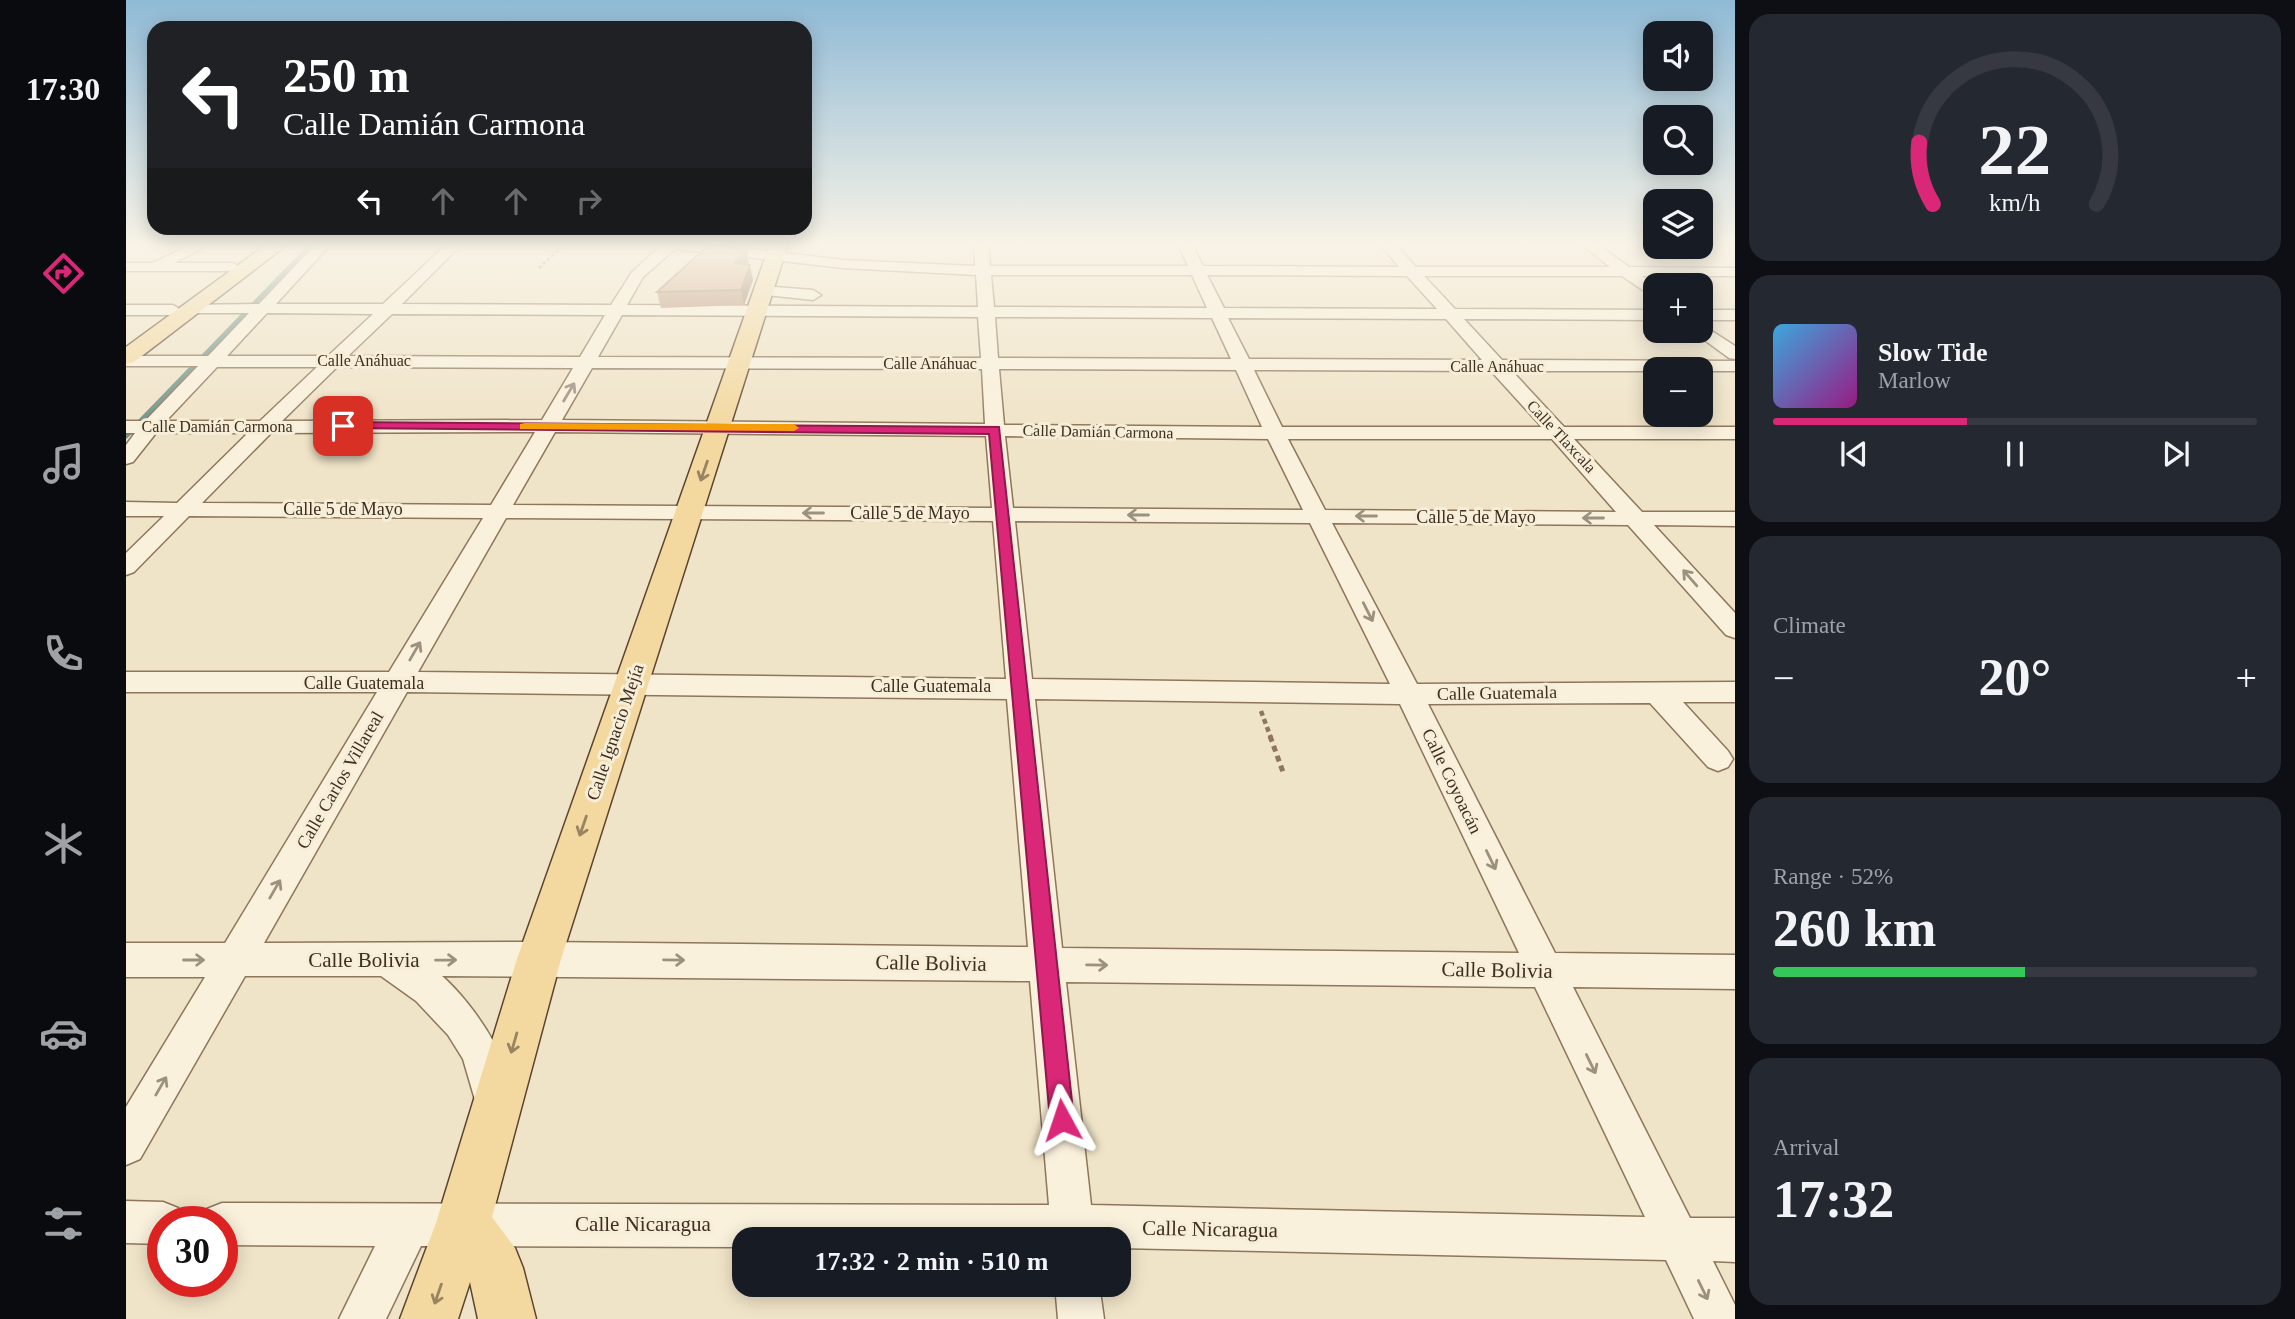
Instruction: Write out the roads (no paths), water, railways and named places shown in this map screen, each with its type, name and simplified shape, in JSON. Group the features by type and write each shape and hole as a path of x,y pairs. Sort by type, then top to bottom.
{"main road":[{"path":"126,359 186,306"},
{"path":"126,344 187,306"},
{"name":"Calle Ignacio Mejía","path":"429,1319 463,1223 539,959 759,306"},
{"path":"463,1223 495,1268 507,1319"}],"street":[{"path":"126,458 141,427 264,306"},
{"path":"126,567 333,360 392,306"},
{"name":"Calle Carlos Villareal","path":"126,1145 619,306"},
{"path":"126,310 616,310 687,306"},
{"path":"846,306 986,313 1643,315"},
{"path":"985,306 1072,1227"},
{"name":"Calle Coyoacán","path":"1216,306 1275,433 1409,694 1718,1319"},
{"name":"Calle Tlaxcala","path":"1443,306 1735,629"},
{"path":"1713,315 1735,315"},
{"path":"1713,337 1735,354"},
{"name":"Calle Anáhuac","path":"126,359 1735,366"},
{"name":"Calle Damián Carmona","path":"141,427 548,426 1275,433 1735,433"},
{"name":"Calle 5 de Mayo","path":"126,509 1725,519"},
{"path":"1725,519 1735,536"},
{"name":"Calle Guatemala","path":"126,682 1020,687 1409,694 1735,692"},
{"path":"1656,691 1717,759"},
{"name":"Calle Bolivia","path":"126,960 539,959 1735,972"},
{"path":"389,961 422,980 448,1005 478,1050 495,1108"},
{"path":"126,1223 147,1223"},
{"name":"Calle Nicaragua","path":"238,1224 408,1226 463,1223 734,1227"},
{"path":"362,1319 408,1226"},
{"name":"Calle Nicaragua","path":"1131,1233 1735,1240"},
{"path":"1078,1297 1081,1319"}],"waterway":[{"path":"187,373 252,306"},
{"path":"126,436 189,371"}]}
